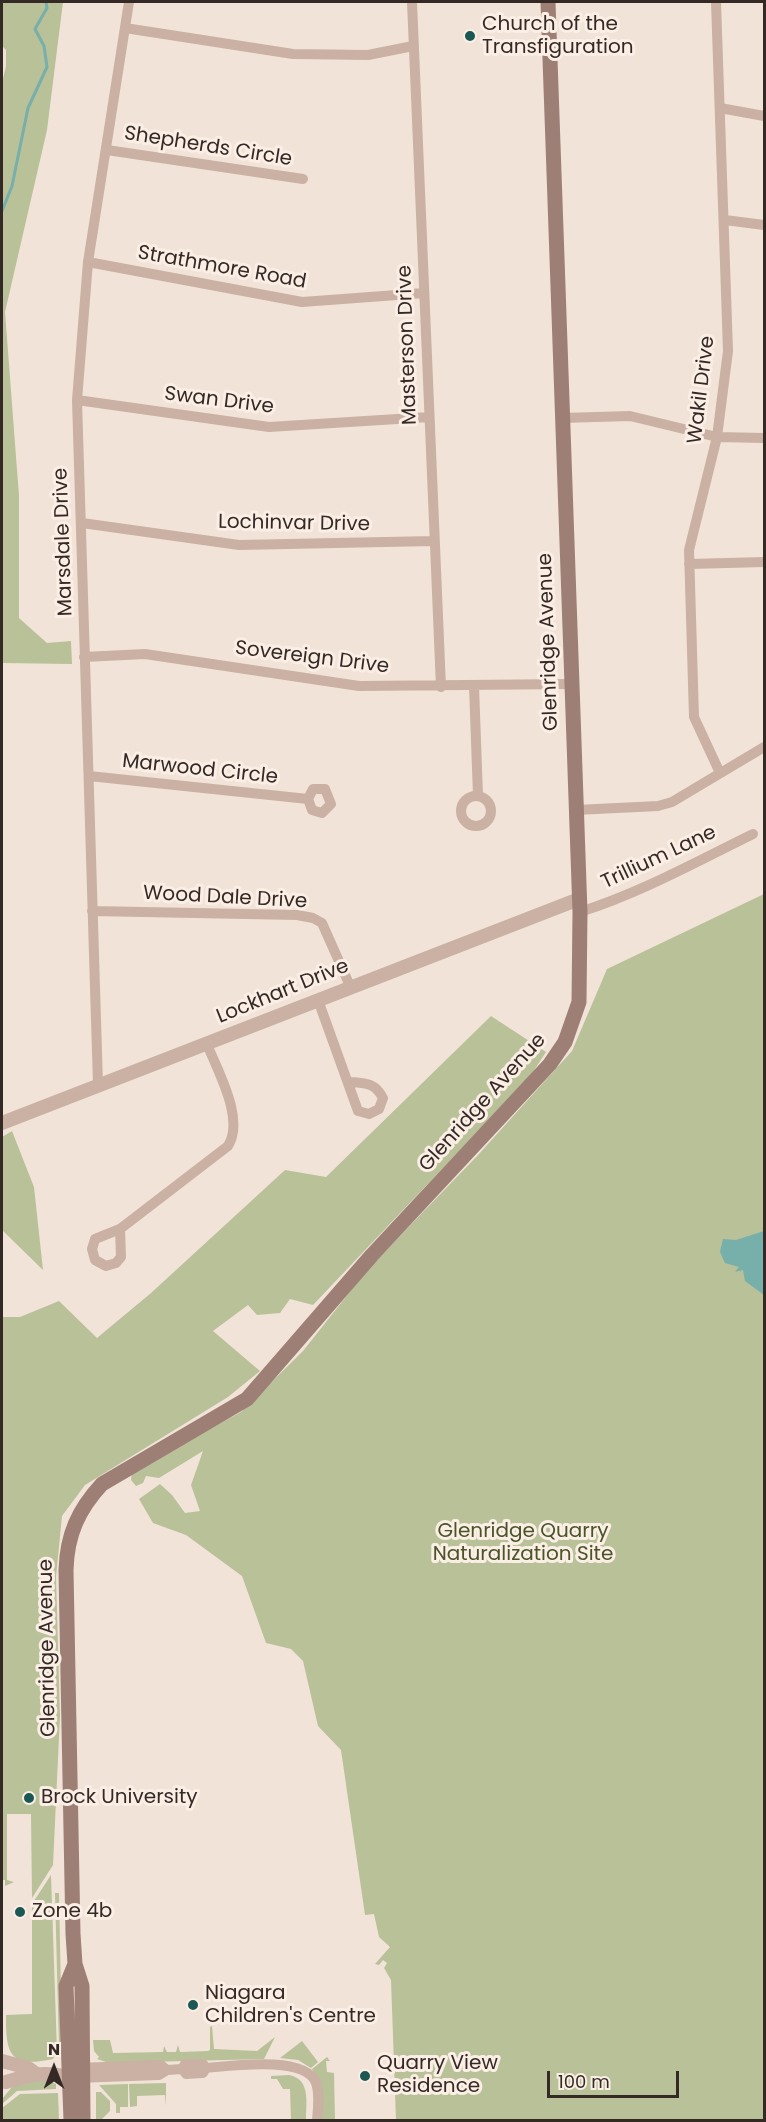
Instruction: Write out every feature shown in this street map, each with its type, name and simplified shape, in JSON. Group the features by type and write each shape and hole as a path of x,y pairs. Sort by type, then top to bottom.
{"main road":[{"name":"Glenridge Avenue","path":"83,2121 66,1986 75,1964 66,1570 69,1543 76,1519 86,1501 102,1484 247,1399 372,1255 550,1064 565,1042 579,1002 579,905 548,2"},
{"name":"Glenridge Avenue","path":"71,2121 77,2073"}],"street":[{"name":"Marsdale Drive","path":"98,1085 77,400 87,262 107,150 129,2"},
{"name":"Masterson Drive","path":"412,2 441,687"},
{"name":"Wakil Drive","path":"716,2 728,351 717,437 689,550 689,564 693,717 720,773"},
{"path":"125,28 293,54 368,55 413,46"},
{"path":"720,108 765,116"},
{"name":"Shepherds Circle","path":"107,150 303,179"},
{"path":"725,220 765,225"},
{"name":"Strathmore Road","path":"87,262 302,302 424,293"},
{"name":"Swan Drive","path":"77,400 269,427 429,417"},
{"path":"562,418 630,416 717,437 765,438"},
{"name":"Lochinvar Drive","path":"82,524 239,545 434,542"},
{"path":"689,564 765,562"},
{"name":"Sovereign Drive","path":"84,657 145,654 359,686 571,684"},
{"path":"474,686 478,796"},
{"path":"576,810 658,806 672,802 765,747"},
{"name":"Marwood Circle","path":"89,776 308,799"},
{"name":"Trillium Lane","path":"579,905 606,904 753,834"},
{"name":"Lockhart Drive","path":"2,1123 350,986 579,905"},
{"name":"Wood Dale Drive","path":"92,911 297,915 313,918 322,923 350,986"},
{"path":"318,1000 349,1082"},
{"path":"120,1229 228,1146 234,1136 235,1117 207,1044"},
{"path":"35,2073 28,2068 2,2061 4,2087 35,2073 159,2075 167,2070 182,2069 186,2074 203,2073 206,2068 293,2066 312,2076 316,2084 317,2121"}],"green space":[{"path":"2,2 63,2 47,130 5,312 19,496 19,618 47,643 71,641 72,664 2,663 2,83 6,66 6,50 2,46"},
{"name":"Glenridge Quarry Naturalization Site","path":"764,894 764,2120 396,2120 391,1980 384,1968 387,1963 383,1960 379,1965 375,1964 390,1947 379,1937 374,1914 365,1915 341,1750 318,1726 303,1661 291,1649 266,1643 242,1576 186,1535 153,1523 139,1499 160,1484 172,1495 185,1513 200,1511 191,1485 203,1451 159,1478 146,1476 143,1483 136,1486 131,1480 132,1471 241,1412 303,1351 368,1269 478,1155 572,1051 607,969"},
{"path":"491,1016 546,1052 531,1075 313,1305 290,1299 280,1313 257,1315 248,1305 213,1331 260,1371 228,1397 85,1485 62,1516 56,1577 60,1716 53,1865 32,1898 31,1814 7,1814 7,1880 14,1882 5,1886 5,1880 2,1880 2,1317 20,1317 59,1301 97,1338 151,1293 285,1170 326,1177"},
{"path":"12,1131 34,1187 43,1270 2,1230 2,1137"},
{"path":"51,1875 57,2052 53,2059 27,2062 18,2059 9,2048 6,2015 32,2014 32,1904"},
{"path":"55,1893 59,1893 62,2048 59,2048"},
{"path":"212,2026 214,2049 257,2051 275,2037 264,2059 109,2063 97,2059 99,2057 94,2051 93,2040 110,2040 113,2053 163,2052 164,2046 167,2052 176,2052 178,2045 180,2052 208,2051 210,2050 210,2027"},
{"path":"302,2041 318,2062 311,2068 298,2060 280,2058"},
{"path":"327,2057 330,2061 326,2061 327,2072 334,2073 335,2120 322,2120 322,2088 312,2069"},
{"path":"289,2075 301,2081 304,2087 306,2120 291,2120 290,2089 283,2089 277,2079 271,2079 271,2076"},
{"path":"24,2081 49,2081 56,2084 56,2089 17,2091 2,2104 2,2099 12,2087"},
{"path":"166,2083 166,2106 165,2095 137,2096 137,2106 130,2107 129,2084"},
{"path":"128,2084 128,2107 120,2107 120,2113 116,2113 116,2104 99,2085"},
{"path":"96,2092 101,2092 110,2101 110,2111 101,2120 96,2120"},
{"path":"58,2093 59,2120 2,2120 2,2108 20,2094"}],"water":[{"path":"764,1231 764,1295 745,1281 743,1270 735,1272 739,1267 725,1263 720,1252 723,1239 736,1240"}],"waterway":[{"path":"2,211 12,186 28,108 47,67 44,46 35,29 47,8 46,2"}],"place":[{"name":"Church of the Transfiguration","path":"470,36"},
{"name":"Brock University","path":"29,1798"},
{"name":"Zone 4b","path":"20,1912"},
{"name":"Niagara Children's Centre","path":"193,2005"},
{"name":"Quarry View Residence","path":"365,2076"}]}
